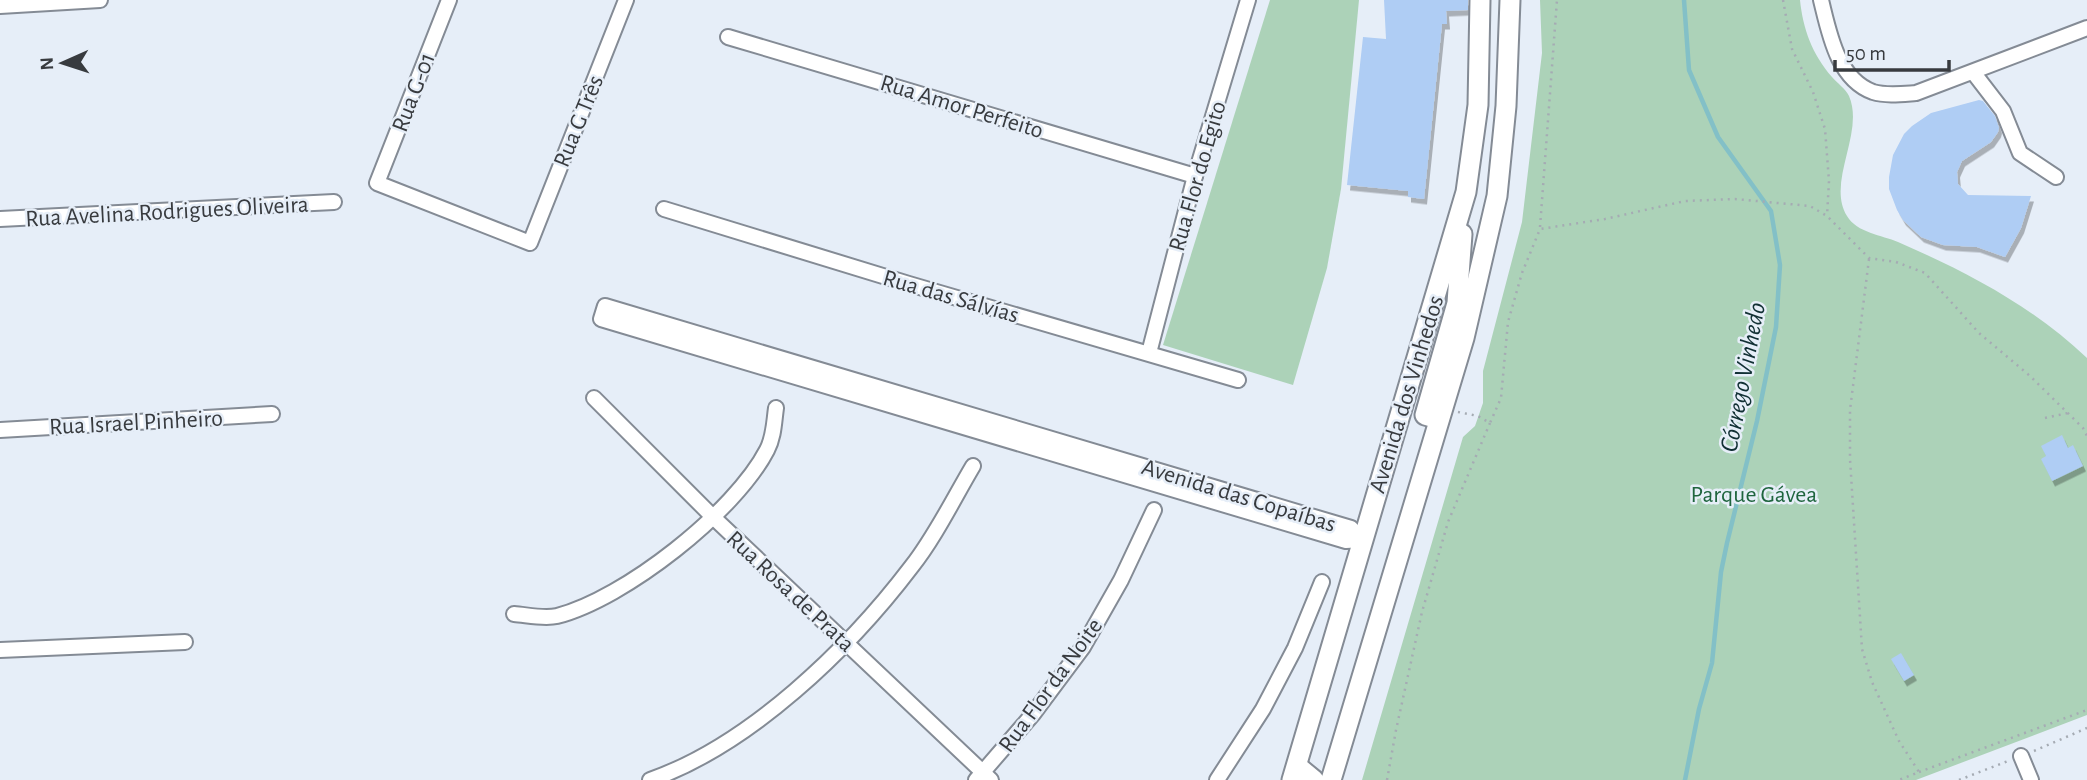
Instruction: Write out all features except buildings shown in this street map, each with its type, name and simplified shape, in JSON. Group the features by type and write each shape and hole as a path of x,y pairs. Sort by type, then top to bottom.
{"main road":[{"name":"Avenida dos Vinhedos","path":"1295,773 1466,192 1478,105 1480,0"},
{"name":"Avenida dos Vinhedos","path":"1331,780 1464,338 1497,196 1506,106 1510,0"},
{"path":"1441,414 1425,415 1457,303 1466,192"},
{"path":"1295,773 1314,780"}],"street":[{"path":"0,6 100,0"},
{"name":"Rua G-01","path":"449,0 377,183 530,243"},
{"name":"Rua G Três","path":"530,243 626,0"},
{"name":"Rua Flor do Egito","path":"1149,354 1195,176 1248,0"},
{"path":"1821,0 1837,58 1860,85 1874,92 1893,95 1916,93 2087,28"},
{"name":"Rua Amor Perfeito","path":"728,37 1195,176"},
{"path":"1973,72 2003,111 2020,153 2056,177"},
{"name":"Rua Avelina Rodrigues Oliveira","path":"0,219 334,202"},
{"name":"Rua das Sálvías","path":"664,209 1238,380"},
{"name":"Avenida das Copaíbas","path":"605,306 1351,528 1362,540 1346,541 601,319 605,306"},
{"name":"Rua Rosa de Prata","path":"594,398 713,517 984,778"},
{"path":"514,614 554,617 581,608 636,579 713,517 767,450 774,429 775,408"},
{"name":"Rua Israel Pinheiro","path":"0,430 272,414"},
{"path":"650,780 672,772 741,732 795,691 846,643 914,565 973,466"},
{"name":"Rua Flor da Noite","path":"984,778 1083,647 1121,580 1154,510"},
{"path":"1217,780 1263,709 1295,648 1322,582"},
{"path":"0,650 186,642"},
{"path":"2021,756 2031,780"}],"path":[{"path":"1387,780 1422,612 1444,535 1501,398 1508,322 1522,273 1540,229 1557,0"},
{"path":"1783,0 1792,49 1813,92 1825,129 1829,181 1827,216"},
{"path":"1540,229 1605,219 1685,201 1735,199 1810,206 1827,216 1869,258 1896,262 1925,272 1979,333 2030,376 2083,428 2087,436"},
{"path":"1869,258 1850,410 1850,459 1862,649 1872,682 1899,741 1920,772"},
{"path":"1441,414 1478,416 1490,423"},
{"path":"2045,418 2067,414"},
{"path":"1899,780 2087,710"}],"green space":[{"path":"1270,0 1359,0 1341,189 1327,268 1293,385 1163,345"},
{"name":"Parque Gávea","path":"1540,0 1800,0 1803,21 1814,50 1832,77 1848,93 1853,110 1841,188 1842,203 1851,222 1863,230 1949,265 1998,292 2044,322 2087,358 2087,715 1916,780 1362,780 1463,437 1475,426 1483,403 1483,371 1522,222 1542,53"}],"waterway":[{"name":"Córrego Vinhedo","path":"1684,0 1689,70 1718,137 1771,211 1780,265 1776,327 1721,572 1712,663 1699,709 1685,780"}]}
